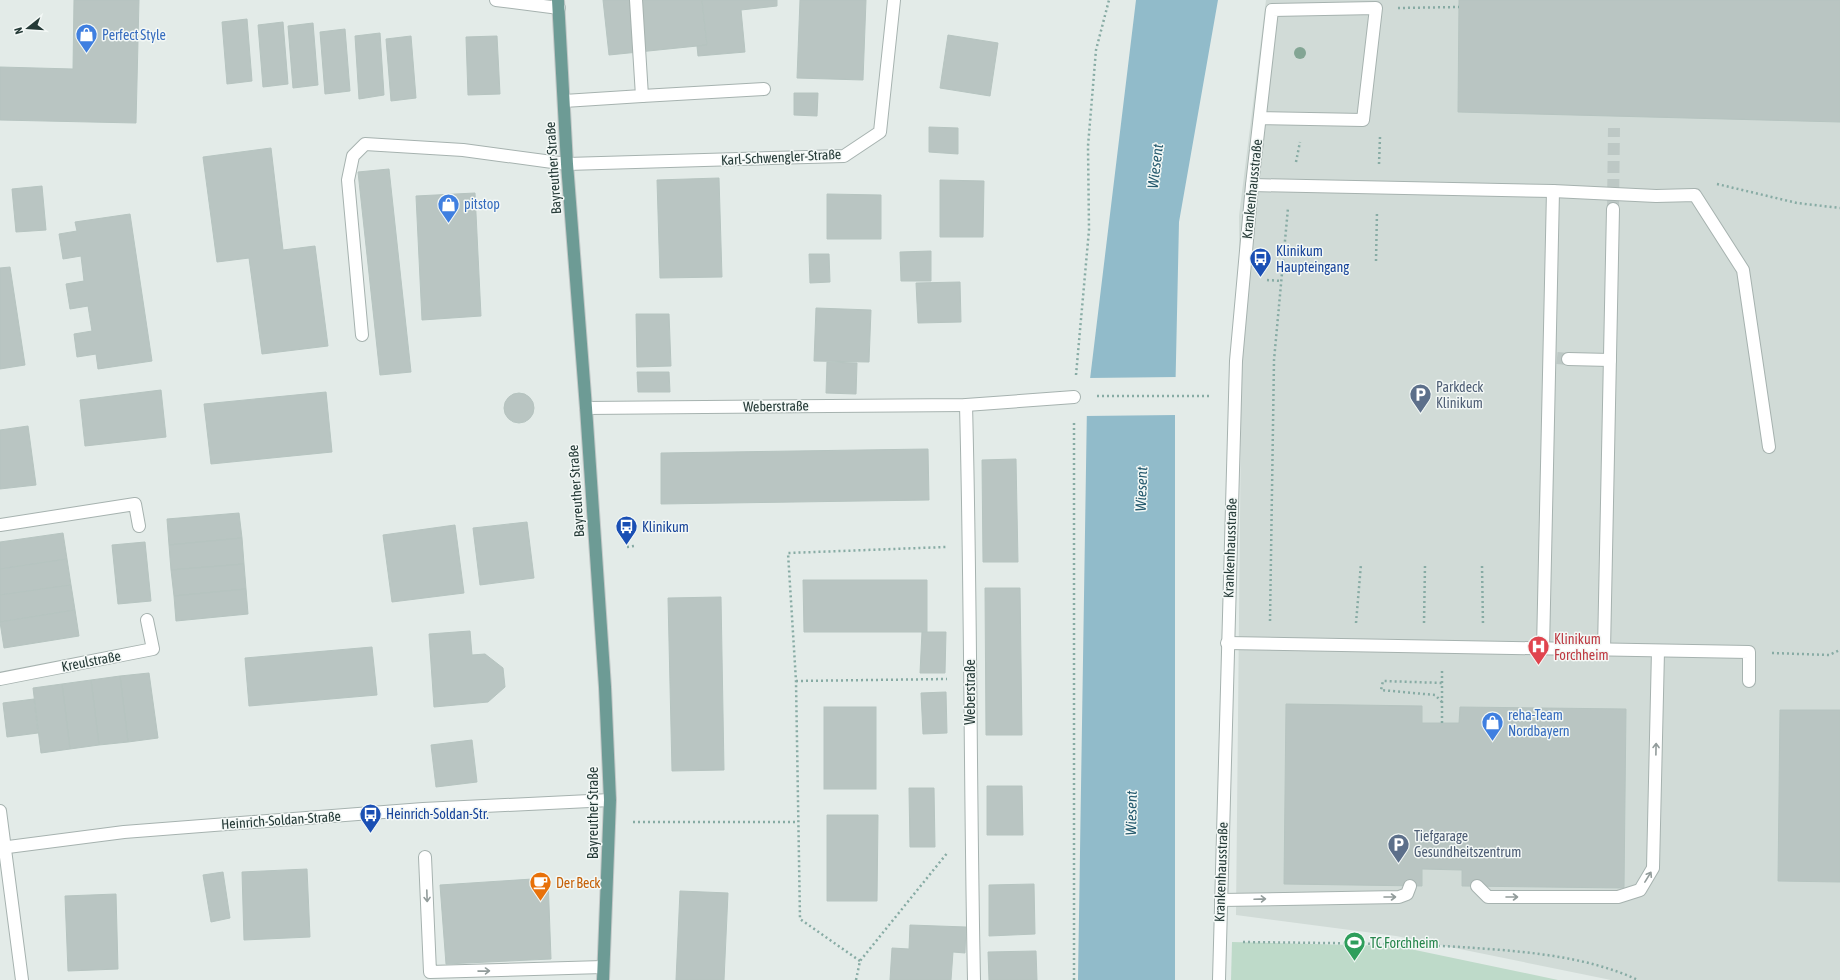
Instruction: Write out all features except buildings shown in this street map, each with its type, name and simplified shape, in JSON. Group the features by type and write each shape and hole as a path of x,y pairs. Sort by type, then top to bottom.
{"main road":[{"name":"Bayreuther Straße","path":"558,4 567,164 586,408 605,687 610,822 603,980"}],"street":[{"path":"496,0 558,4"},
{"path":"636,0 642,96"},
{"name":"Karl-Schwengler-Straße","path":"567,164 844,156 880,132 894,0"},
{"name":"Krankenhausstraße","path":"1219,980 1227,643 1236,361 1252,185 1272,5 1376,8"},
{"path":"1260,118 1363,120 1376,8"},
{"path":"564,101 764,89"},
{"path":"362,335 348,180 354,156 365,144 463,150 567,164"},
{"path":"1252,185 1656,196 1695,195 1743,270 1769,447"},
{"path":"1543,649 1553,192"},
{"path":"1604,650 1613,209"},
{"path":"1568,359 1610,360"},
{"name":"Weberstraße","path":"586,408 966,405 1074,397"},
{"name":"Weberstraße","path":"966,405 970,547 970,824 974,980"},
{"path":"0,525 135,504 139,526"},
{"name":"Kreulstraße","path":"0,678 153,649 147,620"},
{"path":"1227,643 1749,652 1749,681"},
{"path":"1477,886 1488,897 1618,897 1640,890 1653,868 1658,651"},
{"name":"Heinrich-Soldan-Straße","path":"3,848 124,832 423,809 610,800"},
{"path":"0,811 3,848 22,980"},
{"path":"425,857 430,972 603,967"},
{"path":"1221,900 1399,897 1407,894 1410,886"}],"path":[{"path":"1074,980 1074,397 1089,230 1088,146 1096,50 1109,0"},
{"path":"1376,8 1459,7"},
{"path":"1270,643 1274,360 1291,186 1305,120"},
{"path":"1710,183 1738,188 1797,203 1840,208"},
{"path":"1260,279 1281,281"},
{"path":"1091,396 1202,396"},
{"path":"627,547 634,546"},
{"path":"860,961 800,919 797,822 796,681 788,553 970,547"},
{"path":"1356,645 1361,564"},
{"path":"1424,646 1426,565"},
{"path":"1482,566 1482,648"},
{"path":"1749,652 1829,656 1840,650"},
{"path":"796,681 970,679"},
{"path":"1442,702 1435,695 1381,690 1383,681 1442,683 1442,702 1442,723"},
{"path":"610,822 797,822"},
{"path":"856,980 860,961 970,824"},
{"path":"1219,946 1232,942 1393,943 1526,951 1615,969 1638,980"}],"shaded area":[{"name":"Klinikum Forchheim","path":"1266,0 1840,0 1840,980 1611,980 1396,936 1236,915 1241,420 1239,216"}],"green space":[{"name":"TC Forchheim","path":"1232,942 1396,946 1558,980 1231,980"}],"water":[{"name":"Wiesent","path":"1136,0 1218,0 1179,222 1175,406 1175,980 1078,980 1087,404"}],"pier":[{"path":"1178,377 1177,415 1085,416 1088,378"}],"tunnel":[{"path":"1613,209 1614,128"},
{"path":"1557,358 1568,359"}],"place":[{"name":"Perfect Style","path":"87,54"},
{"name":"pitstop","path":"449,224"},
{"name":"Klinikum Haupteingang","path":"1260,278"},
{"name":"Parkdeck Klinikum","path":"1420,414"},
{"name":"Klinikum","path":"627,546"},
{"name":"Klinikum Forchheim","path":"1539,666"},
{"name":"reha-Team Nordbayern","path":"1492,742"},
{"name":"Heinrich-Soldan-Str.","path":"371,834"},
{"name":"Tiefgarage Gesundheitszentrum","path":"1398,864"},
{"name":"Der Beck","path":"541,902"},
{"name":"TC Forchheim","path":"1354,962"}]}
